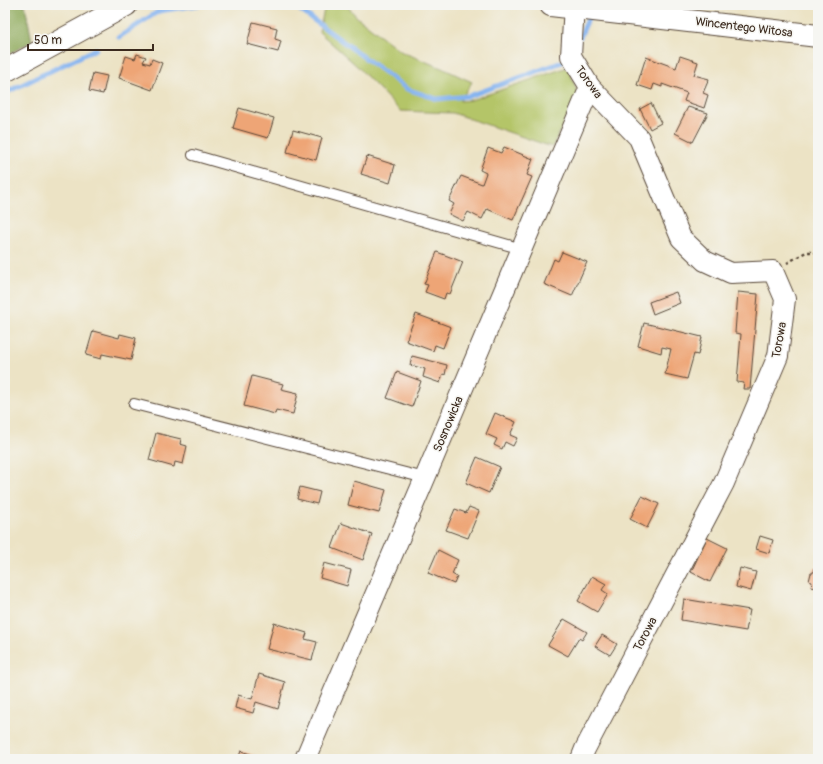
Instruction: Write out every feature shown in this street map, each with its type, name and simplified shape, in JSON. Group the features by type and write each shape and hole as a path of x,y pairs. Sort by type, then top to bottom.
{"street":[{"path":"5,71 126,5"},
{"name":"Wincentego Witosa","path":"551,5 574,6 818,36"},
{"name":"Torowa","path":"574,6 571,56 590,87 639,138 681,238 705,261 732,273 773,271 785,299 778,356 724,484 581,759"},
{"name":"Sosnowicka","path":"304,759 425,478 590,87"}],"lane":[{"path":"194,155 522,249"},
{"path":"134,404 425,478"}],"path":[{"path":"773,271 806,252 818,252"}],"green space":[{"path":"5,5 25,5 32,41 5,56"},
{"path":"325,5 346,5 358,18 402,52 472,82 460,101 471,100 568,67 578,95 552,147 453,113 400,111 358,67 319,32"}],"building":[{"path":"253,22 277,28 275,39 281,41 278,52 247,44"},
{"path":"137,54 146,57 143,62 150,64 152,59 162,63 152,90 119,78 126,56 135,59"},
{"path":"680,56 698,62 694,75 709,79 703,93 708,95 704,108 684,101 687,93 662,84 662,87 654,84 652,90 637,85 646,57 676,68"},
{"path":"93,73 107,76 103,94 89,91"},
{"path":"651,103 661,123 650,129 640,109"},
{"path":"688,107 708,113 693,142 675,133"},
{"path":"239,108 274,118 268,138 233,128"},
{"path":"293,130 322,138 316,160 287,152"},
{"path":"504,147 533,159 527,175 532,177 513,220 487,209 482,219 468,212 463,221 449,214 454,204 449,201 461,176 482,184 486,173 480,170 488,148 501,153"},
{"path":"367,156 395,165 390,183 361,174"},
{"path":"437,252 463,262 450,294 446,293 444,299 425,292 428,285 424,284"},
{"path":"562,252 587,262 572,296 544,284 554,259 558,261"},
{"path":"676,292 680,303 653,314 649,302"},
{"path":"738,292 758,294 750,389 743,389 744,383 737,382 741,334 735,333"},
{"path":"416,314 451,327 443,348 435,345 433,351 406,341"},
{"path":"644,323 702,337 698,355 694,354 687,379 665,374 671,349 662,347 661,353 638,346"},
{"path":"93,331 119,338 120,334 136,338 131,360 102,354 101,359 86,355"},
{"path":"412,356 447,365 445,375 443,374 440,383 423,377 425,369 410,365"},
{"path":"397,372 421,381 412,407 387,398"},
{"path":"252,376 283,384 281,389 298,393 293,414 276,410 275,414 244,406"},
{"path":"495,413 516,422 510,435 517,438 513,446 505,442 502,449 494,445 497,439 486,434"},
{"path":"156,433 181,439 180,444 187,446 183,464 175,462 174,467 149,460"},
{"path":"477,457 500,467 489,493 466,483"},
{"path":"354,481 386,490 379,513 348,505"},
{"path":"300,487 320,492 317,504 297,499"},
{"path":"642,496 659,504 647,528 630,519"},
{"path":"469,507 479,511 468,538 446,530 455,509 466,513"},
{"path":"341,523 372,534 363,560 332,548"},
{"path":"760,536 773,540 769,553 756,549"},
{"path":"707,538 727,548 710,582 691,572"},
{"path":"438,550 458,560 452,574 457,577 454,584 428,573"},
{"path":"324,563 351,570 347,586 320,578"},
{"path":"740,568 756,572 751,591 736,587"},
{"path":"814,568 818,568 818,588 811,587 812,582 809,581"},
{"path":"592,576 606,584 602,590 608,594 597,612 578,601"},
{"path":"684,599 750,610 746,631 681,620"},
{"path":"564,619 587,632 582,640 579,638 568,656 548,645"},
{"path":"274,623 307,633 305,639 317,642 312,660 267,649"},
{"path":"602,635 617,644 610,655 595,646"},
{"path":"259,674 285,682 278,709 256,702 253,713 235,708 238,695 252,699"},
{"path":"241,751 259,757 259,759 238,759"}],"waterway":[{"path":"119,37 159,11 198,5"},
{"path":"296,7 407,89 437,99 469,96 565,61"},
{"path":"580,37 588,19"},
{"path":"5,93 96,49"}]}
